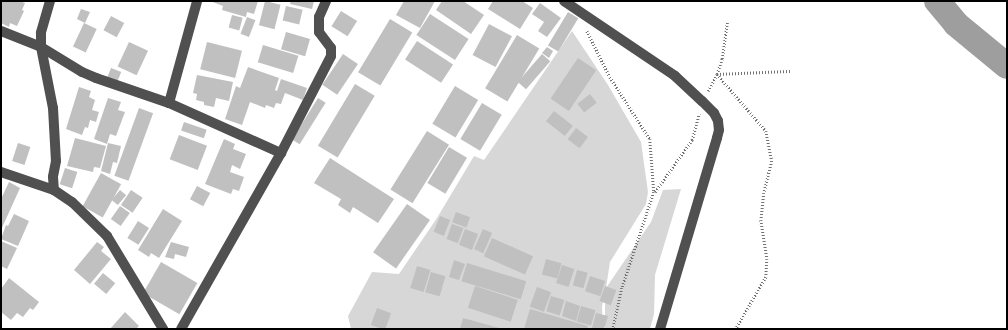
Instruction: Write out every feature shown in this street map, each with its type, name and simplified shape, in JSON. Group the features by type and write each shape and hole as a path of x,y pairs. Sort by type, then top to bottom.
{"street":[{"path":"50,1 41,33 41,47 53,108 56,161 54,190"},
{"path":"169,103 197,1"},
{"path":"181,329 280,153 331,56 331,48 318,32 319,17 326,1"},
{"path":"564,1 675,76 714,113 718,121 719,130 717,138 660,329"},
{"path":"1,31 41,47 82,72 169,103 280,153"},
{"path":"1,172 54,190 72,202 107,236 162,329"}],"path":[{"path":"574,9 610,77 650,139 654,192 622,288 613,329"},
{"path":"736,329 766,278 767,259 761,220 764,193 772,161 766,131 717,74 790,70"}],"shaded area":[{"path":"572,31 608,85 641,142 648,192 646,204 610,262 606,288 651,222 663,190 681,189 655,275 654,314 650,329 605,329 605,291 602,307 603,329 351,329 348,316 372,272 399,274 437,218 474,156 484,160"}],"building":[{"path":"1,1 19,1 25,3 22,10 24,11 17,26 10,23 9,27 1,23"},
{"path":"210,1 258,1 254,14 247,12 246,17 222,10 223,6"},
{"path":"265,1 281,5 274,29 259,25"},
{"path":"291,1 314,1 312,9 290,4"},
{"path":"404,1 435,1 420,28 396,15"},
{"path":"442,1 463,1 484,15 471,34 436,10"},
{"path":"493,1 522,1 533,8 520,29 488,9"},
{"path":"540,3 561,18 547,37 538,31 544,22 532,14"},
{"path":"286,6 303,10 299,24 283,21"},
{"path":"81,9 90,12 85,23 77,19"},
{"path":"341,11 357,21 348,36 331,26"},
{"path":"568,12 578,18 558,52 548,45"},
{"path":"430,14 469,39 455,60 416,35"},
{"path":"232,15 243,18 239,30 229,28"},
{"path":"111,16 124,23 117,37 103,30"},
{"path":"247,17 255,20 249,37 241,34"},
{"path":"390,19 412,32 380,86 358,72"},
{"path":"84,23 97,29 86,52 73,47"},
{"path":"489,24 512,36 496,67 473,55"},
{"path":"286,32 310,39 305,56 281,49"},
{"path":"517,35 539,48 507,102 485,88"},
{"path":"417,41 453,64 441,83 405,59"},
{"path":"129,42 148,51 137,75 118,66"},
{"path":"207,42 242,51 235,78 200,69"},
{"path":"263,45 298,56 293,73 258,62"},
{"path":"547,47 553,51 549,58 542,53"},
{"path":"343,54 358,64 337,95 322,85"},
{"path":"542,54 550,61 526,89 518,82"},
{"path":"578,58 596,70 569,111 551,99"},
{"path":"248,67 279,78 275,90 277,91 281,79 307,88 303,100 285,93 281,104 276,103 274,108 266,105 265,108 250,102 242,125 225,119 236,86 240,88"},
{"path":"111,68 121,72 117,83 107,79"},
{"path":"197,75 233,82 229,101 216,98 214,107 204,105 204,102 196,100 197,94 193,93"},
{"path":"355,84 375,96 338,158 318,146"},
{"path":"455,86 478,100 455,138 432,124"},
{"path":"79,87 91,91 89,97 95,100 92,110 99,112 96,122 90,120 88,128 85,127 82,135 66,129"},
{"path":"590,94 597,103 584,113 577,104"},
{"path":"108,98 121,102 118,110 125,112 116,136 110,134 107,144 94,139"},
{"path":"318,98 326,103 300,144 292,140"},
{"path":"482,103 502,115 480,151 460,139"},
{"path":"139,108 153,113 128,181 114,176"},
{"path":"554,111 573,126 565,136 546,121"},
{"path":"184,122 207,130 204,138 181,131"},
{"path":"576,128 588,137 580,148 568,139"},
{"path":"427,131 449,145 412,203 390,190"},
{"path":"179,135 207,146 198,170 170,159"},
{"path":"75,138 106,146 100,168 94,167 93,172 67,166"},
{"path":"224,139 235,144 233,149 246,154 240,169 232,165 230,172 244,177 239,191 233,189 231,194 205,184"},
{"path":"18,143 30,147 24,165 12,161"},
{"path":"108,143 121,146 117,163 113,162 110,174 101,171"},
{"path":"449,147 467,158 445,194 427,183"},
{"path":"330,158 394,199 378,223 353,207 350,213 338,205 341,199 314,183"},
{"path":"65,168 77,172 72,188 60,184"},
{"path":"101,173 121,184 103,217 83,206"},
{"path":"9,182 20,188 1,230 1,199"},
{"path":"197,186 210,193 203,206 190,199"},
{"path":"120,190 126,195 118,205 112,200"},
{"path":"131,190 143,198 133,213 121,205"},
{"path":"407,204 430,220 396,268 373,252"},
{"path":"120,206 130,213 121,226 111,219"},
{"path":"163,209 182,221 159,258 151,253 149,257 138,250"},
{"path":"456,212 470,217 466,227 452,222"},
{"path":"14,214 29,221 18,246 1,239 6,225 8,226"},
{"path":"440,216 450,220 444,236 434,232"},
{"path":"138,221 149,228 138,245 127,238"},
{"path":"452,224 463,228 458,243 447,239"},
{"path":"465,229 478,234 472,250 459,245"},
{"path":"483,229 492,233 483,253 474,249"},
{"path":"492,238 533,256 525,275 484,256"},
{"path":"1,241 17,248 7,269 1,266"},
{"path":"97,242 104,247 101,251 111,259 90,284 74,270"},
{"path":"171,242 189,247 186,257 175,254 174,259 165,257"},
{"path":"546,259 561,263 557,279 542,274"},
{"path":"454,260 465,264 459,280 449,277"},
{"path":"161,262 197,283 179,314 143,293"},
{"path":"467,263 526,281 521,299 461,281"},
{"path":"562,265 574,269 568,287 556,283"},
{"path":"417,266 430,270 424,292 410,288"},
{"path":"577,270 588,273 583,288 573,285"},
{"path":"431,272 445,276 440,296 425,292"},
{"path":"103,273 115,283 106,294 94,284"},
{"path":"590,276 605,281 600,296 585,291"},
{"path":"9,278 39,302 33,310 30,308 23,317 17,313 11,320 1,312 1,289"},
{"path":"475,286 518,300 511,322 468,308"},
{"path":"605,286 616,290 611,305 600,301"},
{"path":"537,287 551,292 544,312 530,307"},
{"path":"551,296 564,300 560,315 546,311"},
{"path":"566,301 580,306 576,321 562,316"},
{"path":"581,306 595,310 591,326 577,321"},
{"path":"377,308 391,313 385,329 371,325"},
{"path":"530,309 588,326 587,329 524,329"},
{"path":"125,312 139,326 136,329 110,329"},
{"path":"596,313 608,316 604,329 592,328"},
{"path":"463,318 503,329 460,329"}],"waterway":[{"path":"937,1 956,24 1007,66"}]}
